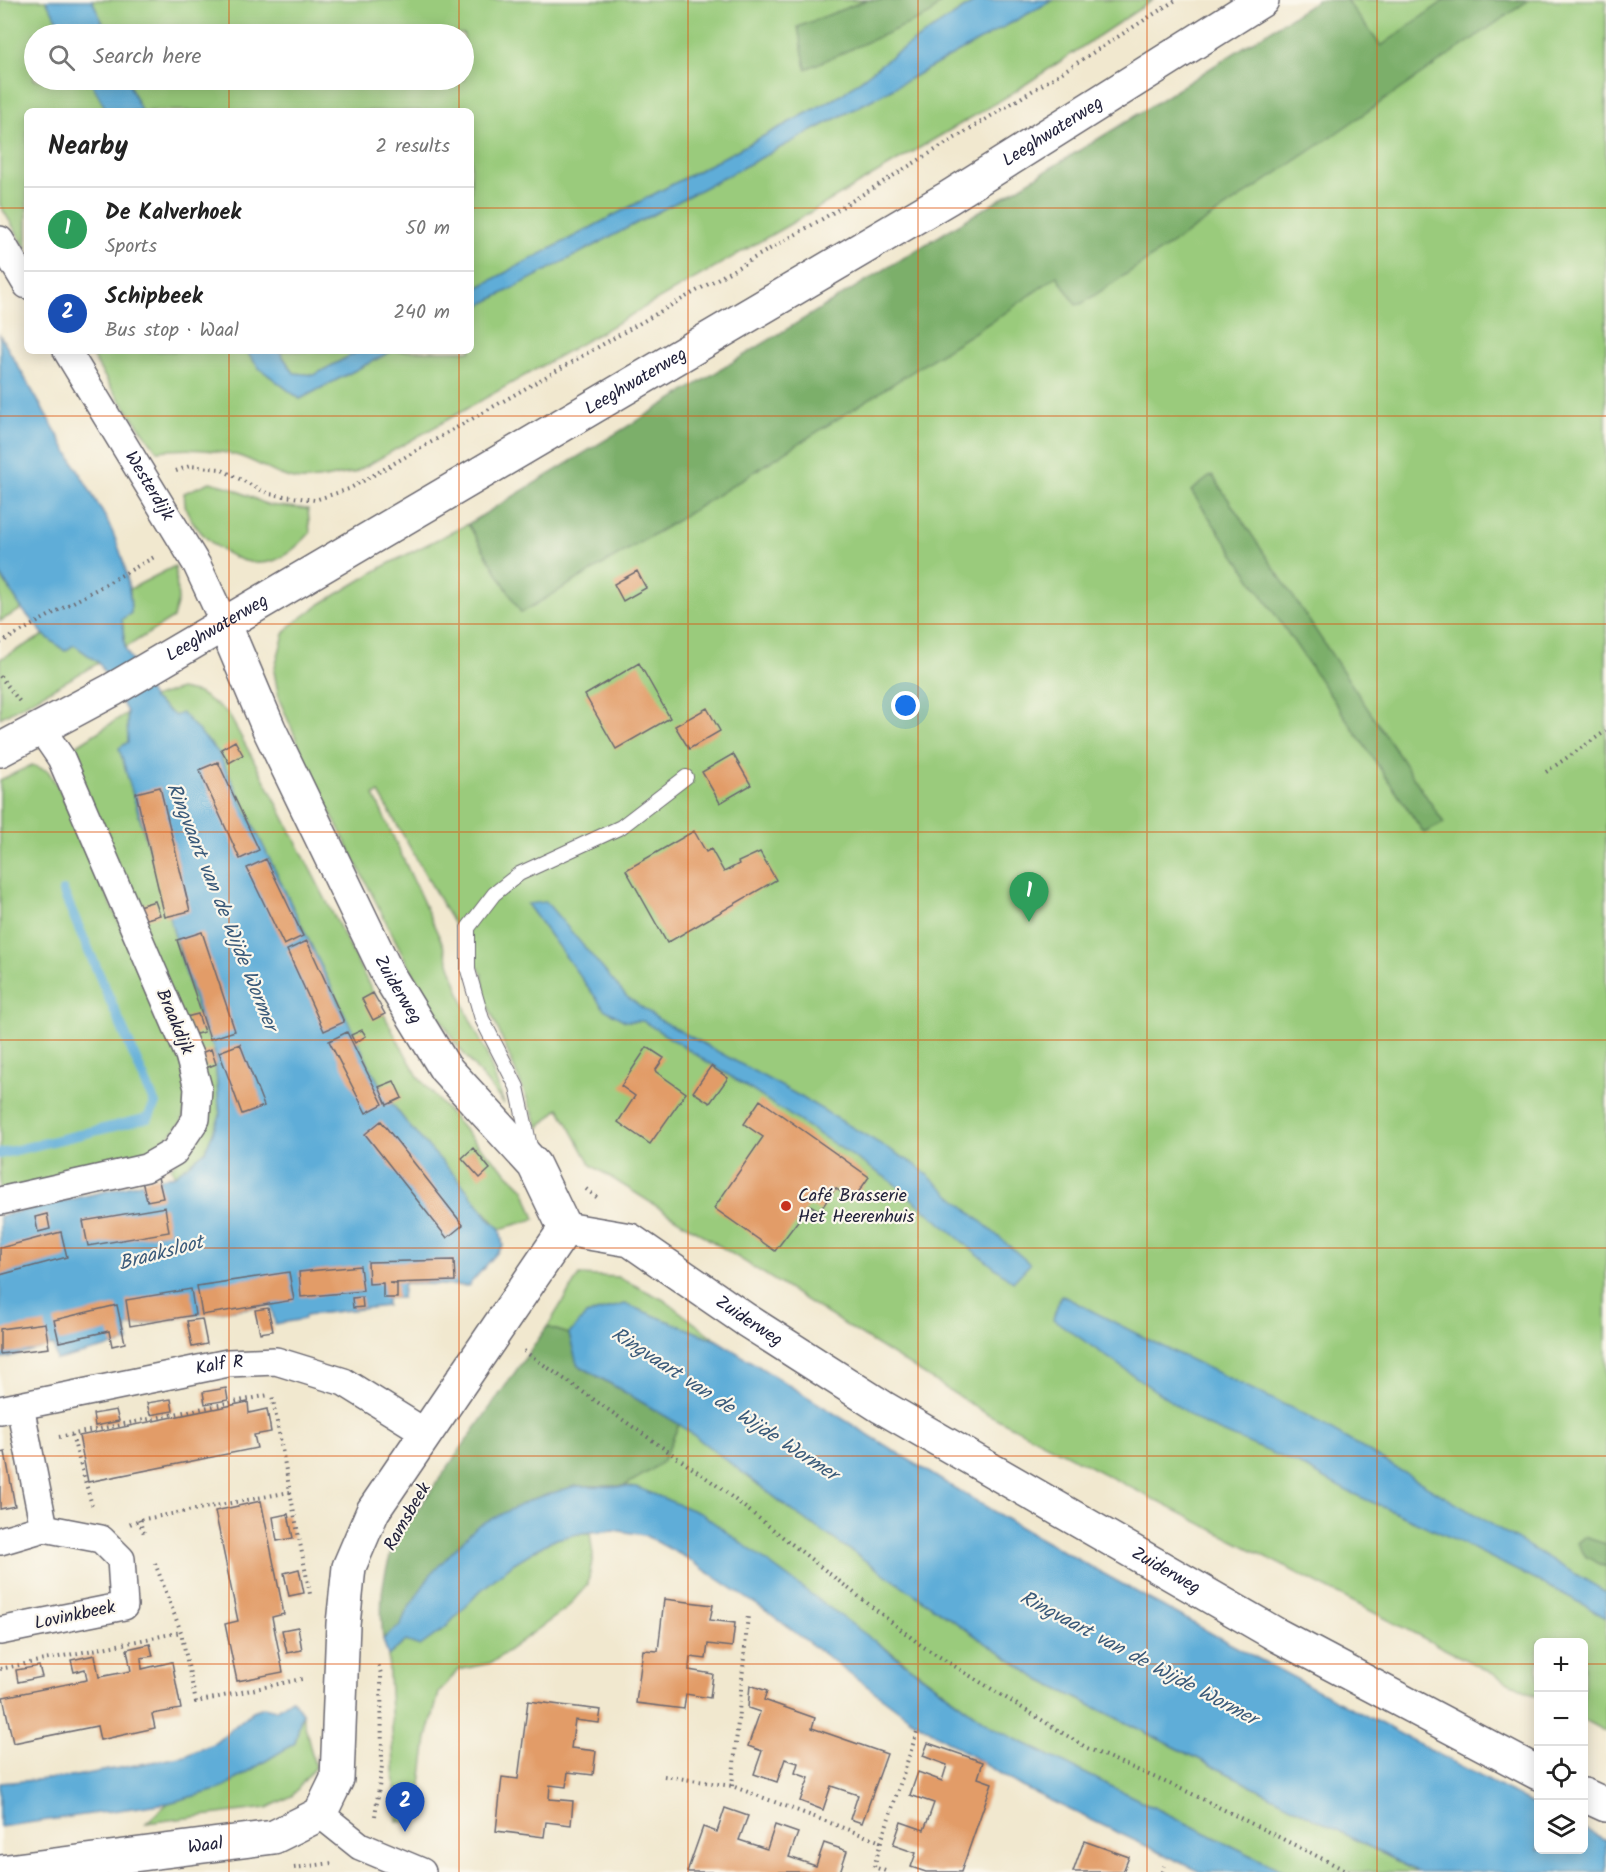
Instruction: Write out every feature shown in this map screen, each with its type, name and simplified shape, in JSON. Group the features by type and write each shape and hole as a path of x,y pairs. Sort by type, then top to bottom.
{"main road":[{"name":"Leeghwaterweg","path":"0,750 112,690 948,198 1262,0"},
{"name":"Zuiderweg","path":"224,623 269,729 387,973 445,1068 534,1165 565,1229 630,1240 746,1320 882,1407 1277,1635 1534,1770"},
{"name":"Ramsbeek","path":"320,1814 337,1779 343,1623 349,1567 373,1510 565,1229"},
{"path":"1588,1797 1606,1804"},
{"name":"Waal","path":"0,1872 55,1869 274,1837 320,1814"}],"street":[{"path":"0,240 24,280"},
{"name":"Westerdijk","path":"69,354 197,565 224,623"},
{"name":"Braakdijk","path":"0,1201 146,1168 174,1152 196,1119 198,1088 189,1055 62,758 40,729"},
{"name":"Kalf R","path":"10,1408 228,1363 276,1361 344,1382 426,1433"},
{"path":"10,1408 27,1444 44,1528"},
{"path":"0,1541 44,1528 101,1539"},
{"name":"Lovinkbeek","path":"0,1631 124,1606 121,1559 101,1539"},
{"path":"320,1814 360,1846 422,1872"}],"lane":[{"path":"534,1165 517,1088 482,1018 468,970 468,927 494,894 519,874 621,827 686,777"}],"path":[{"path":"148,484 190,466 220,469 269,494 315,500 349,489 819,221 1176,0"},
{"path":"0,643 163,551"},
{"path":"1546,772 1606,731"},
{"path":"496,1332 715,1484 922,1646 1087,1748 1188,1792 1348,1872"},
{"path":"27,1444 272,1395 310,1595"},
{"path":"72,1435 101,1539 139,1520 290,1492"},
{"path":"139,1520 146,1540"},
{"path":"154,1561 181,1632 196,1702 314,1677"},
{"path":"732,1786 748,1615"},
{"path":"0,1669 181,1632"},
{"path":"293,1868 339,1862 360,1846 374,1821 382,1766 381,1674 376,1653"},
{"path":"888,1872 874,1867 917,1732"},
{"path":"664,1776 732,1786 881,1842"},
{"path":"1162,1872 1164,1866"}],"green space":[{"path":"0,0 46,0 59,24 24,24 24,90 95,90 105,108 24,108 24,245 0,205"},
{"path":"92,0 977,0 893,55 841,95 474,289 474,108 140,108 132,90 474,90 474,24 103,24"},
{"path":"866,0 943,0 929,15 806,69 798,27"},
{"path":"1053,0 1153,0 1011,94 787,226 354,473 299,480 282,476 229,453 198,449 157,451 112,389 91,354 248,354 259,368 300,399 386,354 474,354 474,308 873,99"},
{"path":"1318,0 1346,0 1381,46 1445,0 1529,0 1319,145 1083,303 1076,305 1057,276 1005,313 678,520 521,613 468,524 1116,128"},
{"path":"1346,0 1606,0 1606,1732 1588,1722 1588,1638 1534,1638 1534,1695 982,1411 591,1165 559,1108 539,1128 486,1000 482,974 379,793 374,795 443,945 467,1013 486,1052 504,1104 456,1044 407,963 315,782 279,699 274,671 284,634 290,626 319,605 384,566 468,524 483,549 1351,6"},
{"path":"281,354 353,354 314,375 294,373"},
{"path":"1212,475 1444,823 1424,833 1191,491"},
{"path":"210,482 229,487 268,505 308,509 310,533 289,553 273,561 260,563 247,561 222,551 193,522 185,504 184,493"},
{"path":"175,566 178,600 173,618 125,648 122,619 131,613 130,589"},
{"path":"0,574 22,609 0,621"},
{"path":"44,635 65,651 74,645 99,663 0,718 0,659"},
{"path":"180,689 199,693 228,713 419,1078 476,1143 524,1189 535,1219 500,1229 410,1127 386,1096 175,716 152,698"},
{"path":"127,713 128,742 120,748 190,987 204,1029 214,1049 220,1116 205,1151 175,1175 171,1168 204,1122 74,756 76,746"},
{"path":"32,765 48,771 59,788 185,1071 187,1102 182,1122 150,1156 0,1190 0,780"},
{"path":"579,1275 618,1277 664,1300 718,1341 625,1304 586,1315 569,1334 547,1327"},
{"path":"547,1327 569,1334 578,1365 679,1424 663,1461 624,1486 575,1486 530,1500 417,1596 406,1612 401,1625 383,1639 381,1612 383,1590 394,1543"},
{"path":"679,1424 794,1512 1040,1680 1239,1779 1418,1872 1285,1872 993,1728 894,1654 636,1487 624,1486 663,1461"},
{"path":"590,1533 593,1555 588,1584 566,1609 491,1663 458,1670 439,1693 427,1738 416,1823 397,1821 388,1656 406,1641 420,1646 445,1628 480,1591 514,1563 552,1540"},
{"path":"1584,1537 1606,1544 1606,1567 1586,1557 1577,1543"},
{"path":"302,1713 315,1767 292,1796 267,1808 146,1823 168,1803 220,1789 295,1743"}],"water":[{"path":"46,0 92,0 103,24 59,24"},
{"path":"977,0 1053,0 873,99 474,308 474,289 841,95 893,55"},
{"path":"95,90 132,90 140,108 105,108"},
{"path":"0,335 112,531 121,554 129,588 131,613 122,619 125,648 152,698 175,716 182,713 218,752 386,1096 410,1127 500,1229 503,1246 468,1286 404,1283 402,1298 387,1298 387,1306 306,1315 304,1319 275,1324 271,1305 203,1314 126,1327 129,1342 56,1360 54,1345 0,1359 0,1216 175,1175 205,1151 220,1116 214,1049 204,1029 190,987 119,748 128,742 127,712 99,663 74,645 65,651 44,635 22,609 0,574"},
{"path":"248,354 281,354 294,373 314,375 353,354 386,354 300,399 259,368"},
{"path":"546,902 626,996 660,1020 801,1097 916,1165 1030,1264 1013,1282 891,1181 643,1021 625,1021 604,1009 527,904"},
{"path":"1061,1295 1308,1416 1606,1592 1606,1618 1454,1539 1347,1491 1298,1464 1203,1424 1053,1319"},
{"name":"Ringvaart van de Wijde Wormer","path":"625,1304 718,1341 1030,1533 1227,1642 1534,1805 1534,1854 1588,1854 1588,1831 1606,1840 1606,1872 1418,1872 1239,1779 1040,1680 794,1512 679,1424 577,1364 569,1334 586,1315"},
{"path":"575,1486 636,1487 702,1514 993,1728 1285,1872 1201,1872 1022,1787 911,1719 772,1615 685,1557 644,1535 614,1530 582,1533 552,1540 514,1563 480,1591 445,1628 420,1646 406,1641 388,1656 383,1639 401,1625 406,1612 431,1574 477,1526 530,1500"},
{"path":"292,1699 302,1713 295,1743 220,1789 168,1803 0,1827 0,1783 70,1777 185,1756 215,1743 253,1711 264,1707 276,1710"}],"building":[{"path":"637,571 646,588 623,601 614,584"},
{"path":"639,663 670,718 616,749 585,695"},
{"path":"707,708 720,731 689,749 675,726"},
{"path":"235,741 243,755 229,763 221,749"},
{"path":"733,754 751,785 720,803 702,772"},
{"path":"218,762 259,850 240,859 199,770"},
{"path":"160,787 190,911 165,917 136,793"},
{"path":"694,831 706,852 711,849 724,872 739,864 738,862 760,852 776,880 667,943 626,870"},
{"path":"266,859 303,936 284,945 247,868"},
{"path":"155,901 160,915 140,921 135,907"},
{"path":"202,932 235,1031 210,1039 177,940"},
{"path":"307,941 344,1022 324,1031 287,950"},
{"path":"373,993 385,1014 373,1020 362,999"},
{"path":"198,1014 204,1032 192,1035 186,1017"},
{"path":"362,1030 366,1036 355,1043 351,1035"},
{"path":"347,1032 383,1104 366,1113 329,1041"},
{"path":"240,1044 264,1106 242,1114 219,1052"},
{"path":"647,1047 664,1058 655,1071 686,1093 650,1144 618,1122 635,1096 621,1086"},
{"path":"211,1049 216,1064 206,1068 201,1053"},
{"path":"711,1066 728,1078 710,1103 693,1092"},
{"path":"394,1081 402,1098 387,1105 379,1087"},
{"path":"760,1100 869,1177 853,1200 835,1188 820,1211 810,1205 775,1251 714,1208 763,1137 744,1124"},
{"path":"381,1121 463,1225 447,1238 365,1134"},
{"path":"473,1148 490,1169 480,1178 462,1158"},
{"path":"158,1177 163,1198 147,1201 142,1181"},
{"path":"165,1207 169,1232 88,1246 83,1221"},
{"path":"47,1214 50,1229 38,1232 35,1217"},
{"path":"61,1232 67,1257 0,1275 0,1248"},
{"path":"454,1260 455,1281 389,1283 397,1284 397,1298 383,1298 383,1283 369,1284 368,1262"},
{"path":"360,1266 363,1291 301,1297 299,1272"},
{"path":"289,1272 294,1300 202,1315 197,1286"},
{"path":"191,1289 195,1315 130,1326 126,1300"},
{"path":"362,1297 363,1307 353,1308 352,1298"},
{"path":"117,1305 125,1343 112,1346 109,1331 59,1342 54,1320"},
{"path":"268,1308 273,1331 260,1333 255,1310"},
{"path":"202,1319 207,1344 192,1347 187,1321"},
{"path":"45,1323 49,1348 0,1354 0,1329"},
{"path":"226,1388 228,1400 205,1404 203,1392"},
{"path":"171,1399 173,1411 150,1415 147,1403"},
{"path":"248,1402 249,1413 267,1409 271,1432 254,1435 257,1448 88,1482 79,1436"},
{"path":"116,1410 119,1421 95,1426 93,1414"},
{"path":"5,1452 15,1506 0,1509 0,1453"},
{"path":"261,1501 284,1614 272,1617 283,1672 237,1681 225,1624 238,1621 215,1511"},
{"path":"288,1514 293,1538 277,1541 273,1517"},
{"path":"299,1569 304,1593 289,1596 284,1573"},
{"path":"664,1599 713,1605 710,1620 735,1623 732,1647 708,1644 706,1659 690,1657 689,1670 713,1674 710,1698 686,1694 684,1709 636,1703 643,1650 658,1651"},
{"path":"298,1627 302,1650 287,1653 282,1630"},
{"path":"150,1644 153,1656 141,1658 142,1669 172,1662 181,1709 152,1714 155,1728 100,1740 97,1726 13,1743 3,1697 87,1680 85,1669 74,1672 71,1660 95,1655 99,1677 131,1671 127,1649"},
{"path":"39,1666 42,1677 18,1682 16,1670"},
{"path":"750,1685 767,1691 764,1700 815,1718 812,1728 887,1754 862,1823 850,1819 858,1795 831,1786 823,1810 800,1801 809,1778 795,1773 798,1763 785,1759 777,1782 754,1774 762,1751 748,1746 760,1712 748,1708"},
{"path":"528,1701 601,1710 599,1723 575,1720 571,1748 596,1751 593,1775 568,1772 566,1787 550,1785 549,1799 573,1801 571,1825 546,1822 544,1837 496,1831 502,1777 518,1779"},
{"path":"928,1743 983,1762 978,1778 992,1783 961,1872 926,1872 911,1867 916,1853 893,1845 901,1822 924,1830 934,1803 910,1795 918,1772 942,1781 947,1765 923,1756"},
{"path":"725,1808 748,1816 739,1840 767,1849 775,1825 798,1833 789,1857 816,1866 824,1843 847,1851 840,1872 687,1872 703,1827 717,1832"},
{"path":"1084,1841 1129,1857 1123,1872 1073,1872"}],"waterway":[{"path":"0,1154 148,1118 155,1104 63,891"}],"place":[{"name":"De Kalverhoek","path":"1029,922"},
{"name":"Café Brasserie Het Heerenhuis","path":"786,1206"},
{"name":"Schipbeek","path":"405,1832"}],"water label":[{"name":"Braaksloot","path":"161,1254"}]}
